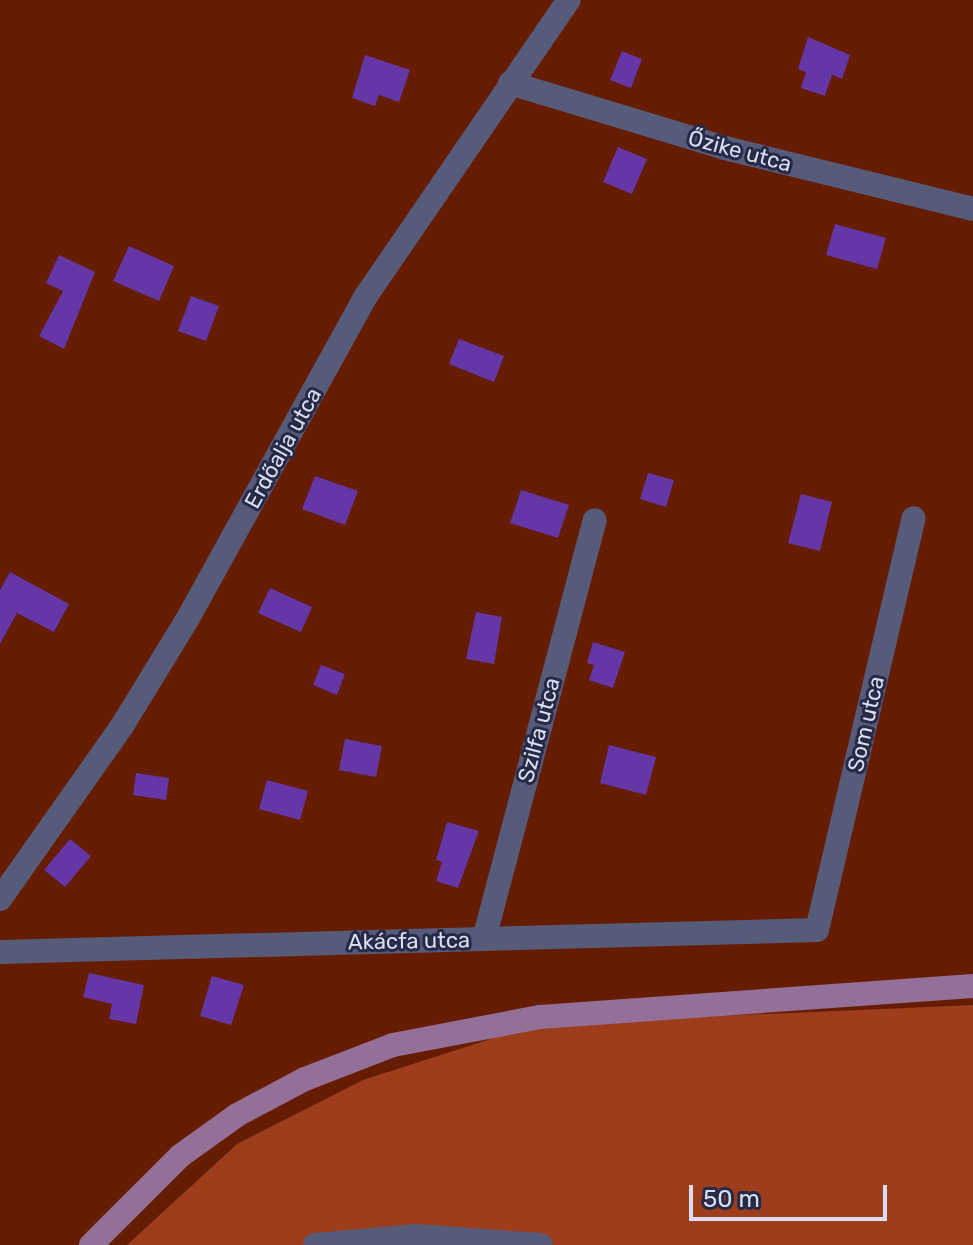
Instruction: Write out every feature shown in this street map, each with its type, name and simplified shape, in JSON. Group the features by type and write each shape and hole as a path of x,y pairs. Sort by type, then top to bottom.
{"main road":[{"path":"91,1245 180,1156 237,1115 305,1079 393,1045 540,1017 973,986"}],"street":[{"name":"Erdőalja utca","path":"0,899 122,726 195,606 366,296 569,0"},
{"name":"Őzike utca","path":"510,83 725,148 973,209"},
{"name":"Som utca","path":"817,930 914,518"},
{"name":"Szilfa utca","path":"484,939 595,520"},
{"name":"Akácfa utca","path":"0,952 817,930"},
{"path":"315,1245 415,1236 541,1245"}],"shaded area":[{"path":"0,0 973,0 973,1005 870,1010 363,1080 237,1144 127,1245 0,1245"},
{"path":"973,1005 973,1245 127,1245 237,1144 363,1080 537,1024"}],"building":[{"path":"808,37 850,55 842,79 832,75 825,96 801,88 806,72 798,69"},
{"path":"622,51 642,59 631,88 610,80"},
{"path":"365,55 410,70 399,102 379,95 375,106 352,98"},
{"path":"618,147 647,159 632,194 603,182"},
{"path":"835,224 886,238 877,269 826,255"},
{"path":"129,246 174,266 159,301 113,281"},
{"path":"59,255 95,272 64,349 39,336 63,291 46,283"},
{"path":"191,296 219,306 206,341 178,331"},
{"path":"459,339 504,356 494,382 449,364"},
{"path":"648,473 674,480 666,507 640,499"},
{"path":"315,476 358,491 345,525 302,509"},
{"path":"521,490 569,505 558,538 510,523"},
{"path":"801,494 832,502 820,551 788,543"},
{"path":"10,572 69,604 54,632 17,613 0,644 0,590"},
{"path":"270,588 312,607 301,632 258,613"},
{"path":"476,612 502,617 494,664 466,659"},
{"path":"593,642 625,652 613,688 589,680 594,665 587,663"},
{"path":"321,665 345,674 337,695 313,685"},
{"path":"345,739 382,746 376,777 339,770"},
{"path":"609,745 656,757 646,795 600,783"},
{"path":"136,773 169,778 166,800 133,795"},
{"path":"267,780 308,791 300,820 259,809"},
{"path":"447,822 479,831 458,888 436,881 442,862 436,860"},
{"path":"70,839 91,856 65,887 44,870"},
{"path":"89,973 144,985 136,1024 109,1019 112,1004 83,997"},
{"path":"212,976 244,985 231,1025 200,1016"}]}
